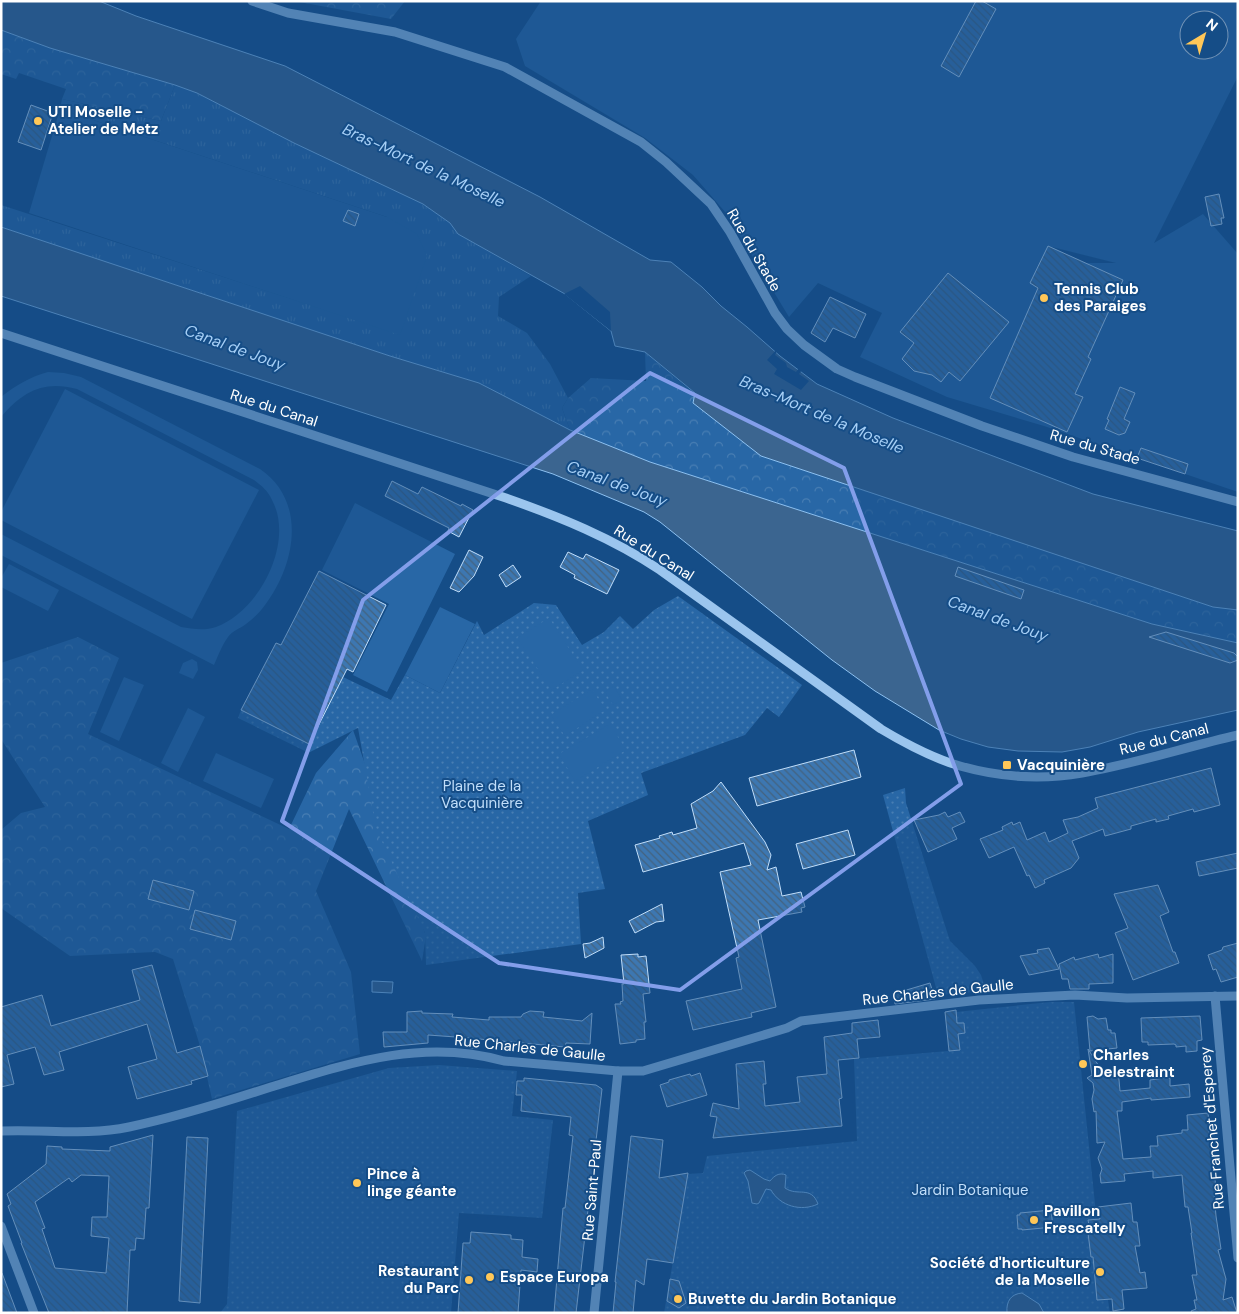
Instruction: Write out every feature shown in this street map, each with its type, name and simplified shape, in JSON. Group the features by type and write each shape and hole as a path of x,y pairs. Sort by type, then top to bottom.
{"street":[{"name":"Rue du Stade","path":"252,1 288,13 395,32 505,67 641,142 666,162 711,204 730,232 763,292 783,323 804,345 837,369 982,426 1073,457 1238,502"},
{"name":"Rue du Canal","path":"1,333 515,501 553,514 605,537 633,552 660,570 881,729 915,749 959,766 996,774 1054,776 1081,773 1238,735"},
{"name":"Rue Charles de Gaulle","path":"1,1131 110,1131 218,1104 319,1072 371,1058 408,1052 460,1053 486,1056 504,1061 618,1071 643,1071 787,1028 801,1021 980,1000 1076,995 1128,998 1238,996"},
{"name":"Rue Franchet d'Esperey","path":"1215,996 1238,1258"},
{"name":"Rue Saint-Paul","path":"594,1313 618,1071"},
{"path":"1,1226 34,1313"}],"highlighted area":[{"path":"650,373 844,468 961,784 680,990 499,963 282,821 363,600"}],"green space":[{"path":"294,1 405,1 391,19"},
{"path":"541,1 1238,1 1238,76 1154,243 1203,214 1238,254 1238,492 1044,426 947,397 860,357 882,313 818,283 789,317 726,213 693,175 645,138 525,66 516,39","holes":["1052,247 1116,263 1083,263"]},
{"path":"1,30 50,48 175,85 161,121 62,99 66,89 19,73 16,79 1,74"},
{"path":"175,85 197,93 294,143 423,204 450,223 458,234 531,276 499,297 498,316 527,333 550,364 568,398 562,408 570,430 479,383 390,356 1,227 1,205 400,334 387,217 60,109 62,99 161,121"},
{"path":"60,109 387,217 417,234 427,256 400,335 29,213"},
{"path":"645,352 695,394 1213,607 1238,610 1238,643 1152,624 650,462 570,430 562,408 568,398 591,378 646,381"},
{"path":"48,372 81,377 260,469 275,482 285,498 290,515 292,534 284,571 276,589 261,610 254,618 228,637 214,665 1,555 1,534 181,627 207,629 232,619 246,607 259,591 269,574 276,555 279,535 278,517 270,497 254,480 77,389 54,386 35,390 18,400 1,417 1,397 23,382"},
{"path":"65,389 259,490 192,619 1,520 1,512"},
{"path":"355,503 455,554 387,692 353,675 389,604 322,570"},
{"path":"9,564 59,590 48,611 1,587 1,578"},
{"name":"Plaine de la Vacquinière","path":"678,596 802,685 779,717 767,708 745,735 641,773 648,795 588,821 605,889 578,893 581,944 426,965 425,933 376,829 358,728 310,752 238,718 241,710 309,744 343,677 391,700 405,675 440,693 477,621 484,635 534,603 556,605 582,645 604,632 620,616 633,629 654,610"},
{"path":"440,607 475,624 440,693 405,675"},
{"path":"549,618 583,670 552,690 517,638"},
{"path":"78,637 119,658 88,734 289,829 316,773 353,730 426,936 422,961 349,809 316,891 351,972 360,1054 212,1099 200,1046 173,959 155,952 70,956 1,908 1,830 21,813 45,807 1,739 1,663"},
{"path":"192,659 197,662 198,670 193,679 179,673 183,663"},
{"path":"124,677 144,685 119,741 100,732"},
{"path":"614,686 622,700 613,705 605,692"},
{"path":"592,689 605,710 565,736 551,715"},
{"path":"188,708 205,717 178,772 161,763"},
{"path":"610,724 626,750 575,781 559,754"},
{"path":"216,753 274,779 261,808 203,781"},
{"path":"905,788 906,803 950,941 975,966 981,975 986,991 938,995 883,795"},
{"name":"Jardin Botanique","path":"1050,1002 1074,1002 1099,1242 1110,1313 664,1313 688,1174 703,1173 707,1156 857,1141 854,1059 960,1050 956,1012"},
{"path":"439,1065 517,1071 512,1116 553,1120 542,1218 459,1213 451,1313 220,1313 227,1304 237,1111 389,1068"}],"water":[{"name":"Bras-Mort de la Moselle","path":"1,1 99,1 136,16 285,66 540,197 650,260 671,262 780,356 817,384 893,418 1093,494 1238,531 1238,610 1213,607 761,456 693,403 695,393 645,352 615,346 611,331 565,294 458,234 450,223 423,204 294,143 197,93 50,48 1,30"},
{"name":"Canal de Jouy","path":"1,227 390,356 479,383 570,430 650,462 1152,624 1238,643 1238,710 1138,732 1090,747 1062,752 1018,751 988,747 961,739 939,730 875,691 832,660 660,522 644,512 553,474 1,296"},
{"path":"372,981 393,982 392,993 372,992"},
{"path":"750,1170 770,1181 777,1175 786,1175 785,1188 795,1192 808,1193 815,1198 818,1204 805,1207 791,1206 775,1196 771,1190 766,1189 759,1203 752,1203 748,1181 744,1173"},
{"path":"1022,1293 1039,1304 1044,1313 1007,1313 1007,1305 1010,1299"}],"pier":[{"path":"580,286 610,312 611,331 564,294"},
{"path":"776,350 775,355 786,363 787,367 796,372 799,368 802,370 799,374 809,381 801,390 774,374 777,369 767,360"}],"building":[{"path":"976,1 982,1 996,9 959,77 941,66"},
{"name":"UTI Moselle - Atelier de Metz","path":"31,105 53,113 41,150 18,142"},
{"path":"1219,194 1224,218 1221,218 1222,224 1211,226 1205,197"},
{"path":"348,210 359,214 355,226 343,221"},
{"path":"1048,246 1123,280 1088,357 1091,359 1075,394 1083,397 1067,432 990,398 1038,288 1030,283"},
{"path":"948,273 1009,322 960,381 949,372 941,382 932,375 914,371 902,359 914,343 900,332"},
{"path":"830,297 866,314 855,338 833,328 825,342 811,333"},
{"path":"1120,387 1135,393 1124,419 1130,422 1125,433 1119,435 1105,429"},
{"path":"1141,448 1188,464 1185,474 1137,458"},
{"path":"392,481 418,494 422,487 473,510 459,537 448,531 449,528 385,496"},
{"path":"469,550 483,557 474,576 459,592 450,588"},
{"path":"568,552 583,559 586,554 619,570 607,594 574,578 575,575 560,567"},
{"path":"513,565 521,577 506,587 499,575"},
{"path":"958,567 1024,590 1021,599 955,576"},
{"path":"319,571 386,605 353,672 347,669 309,744 241,710 276,643 281,645"},
{"path":"1166,632 1234,653 1238,660 1230,663 1149,637"},
{"path":"854,750 861,777 757,806 749,778"},
{"path":"1211,768 1220,805 1194,812 1193,809 1168,816 1169,819 1156,822 1156,819 1131,826 1131,829 1105,836 1103,829 1072,841 1079,858 1071,868 1044,880 1045,883 1035,888 1029,875 1027,876 1014,847 989,858 980,839 1003,830 1002,827 1012,822 1013,825 1020,822 1027,840 1045,832 1049,842 1068,833 1063,820 1078,817 1098,808 1095,798"},
{"path":"721,782 765,842 771,855 767,870 776,867 782,896 801,892 805,907 801,908 802,912 758,920 776,1007 751,1013 752,1017 693,1030 686,1001 742,989 736,958 739,957 720,872 751,865 744,843 643,872 635,845 660,838 659,836 672,832 673,835 697,828 691,804 713,791"},
{"path":"945,812 948,817 960,812 965,822 952,828 957,839 928,852 914,820"},
{"path":"848,830 855,855 803,869 796,844"},
{"path":"1238,853 1238,868 1199,876 1196,862"},
{"path":"153,880 194,891 189,910 148,899"},
{"path":"1158,885 1169,912 1160,916 1179,963 1133,980 1115,933 1128,928 1114,894"},
{"path":"662,904 664,921 656,922 635,933 629,921"},
{"path":"195,910 236,921 231,940 190,929"},
{"path":"603,937 604,948 585,958 583,944"},
{"path":"1238,943 1238,977 1221,982 1216,969 1213,970 1208,955 1222,950 1223,947"},
{"path":"1049,948 1059,969 1029,975 1020,956 1038,953 1037,950"},
{"path":"638,954 638,957 646,956 650,993 643,994 646,1022 644,1022 645,1039 620,1044 615,1004 621,1004 620,1002 623,1001 622,984 624,984 621,955"},
{"path":"1098,954 1099,958 1113,954 1113,983 1089,984 1089,989 1070,989 1068,979 1062,979 1059,964 1074,957 1075,960"},
{"path":"152,965 177,1053 200,1046 208,1076 191,1081 192,1084 137,1099 128,1067 157,1059 147,1024 59,1052 64,1070 44,1075 35,1047 7,1055 14,1084 1,1087 1,1007 42,995 51,1026 140,1000 132,970"},
{"path":"930,983 935,999 895,1004 893,994"},
{"path":"956,1010 957,1023 964,1023 965,1033 958,1034 960,1050 949,1051 945,1012"},
{"path":"422,1011 422,1013 453,1014 452,1017 489,1020 489,1017 521,1017 530,1011 544,1012 543,1017 582,1021 592,1013 590,1044 566,1043 565,1047 479,1039 475,1048 470,1048 470,1038 428,1035 428,1043 384,1047 383,1032 407,1032 407,1012"},
{"path":"1093,1016 1098,1019 1106,1018 1108,1030 1111,1030 1111,1033 1115,1033 1117,1048 1090,1051 1087,1017"},
{"path":"1200,1016 1202,1040 1197,1041 1197,1051 1186,1052 1186,1046 1176,1047 1174,1044 1148,1045 1148,1042 1142,1042 1141,1018"},
{"path":"878,1020 880,1037 857,1039 859,1058 838,1060 842,1098 839,1099 842,1126 713,1138 717,1117 710,1116 713,1103 739,1109 736,1064 764,1061 766,1084 763,1084 765,1106 800,1102 797,1077 827,1074 824,1037 852,1033 852,1023"},
{"path":"1088,1049 1102,1071 1118,1069 1120,1091 1150,1088 1150,1080 1164,1078 1170,1078 1170,1086 1189,1084 1190,1097 1151,1100 1151,1098 1122,1102 1122,1111 1117,1111 1123,1159 1151,1157 1150,1146 1158,1146 1157,1136 1182,1133 1182,1130 1188,1130 1187,1115 1208,1113 1209,1122 1214,1126 1209,1130 1216,1188 1214,1193 1216,1216 1221,1249 1218,1250 1226,1279 1223,1300 1232,1297 1237,1313 1192,1313 1191,1311 1196,1309 1194,1300 1197,1300 1192,1275 1197,1275 1188,1207 1185,1207 1182,1175 1153,1178 1153,1171 1124,1174 1125,1181 1101,1183 1100,1175 1102,1169 1098,1158 1105,1142 1097,1143 1096,1111 1094,1112 1092,1099 1093,1083 1087,1078 1092,1075"},
{"path":"700,1073 707,1095 667,1107 660,1085 669,1082 669,1080"},
{"path":"524,1078 596,1085 602,1089 576,1313 554,1313 563,1208 565,1208 573,1136 569,1135 571,1117 521,1111 522,1095 516,1095 517,1081 524,1081"},
{"path":"153,1135 149,1208 146,1208 144,1239 136,1238 135,1250 130,1250 127,1313 49,1313 21,1243 8,1206 11,1204 7,1194 46,1164 47,1146 62,1147 62,1149 110,1151 110,1147","holes":["81,1175 109,1176 107,1217 92,1217 91,1236 109,1238 106,1273 55,1268 42,1229 45,1228 35,1202 69,1178 72,1182"]},
{"path":"631,1136 663,1140 659,1178 688,1173 673,1263 647,1259 644,1285 636,1280 633,1313 613,1313 615,1282"},
{"path":"187,1137 208,1138 200,1303 179,1301"},
{"path":"1131,1203 1133,1222 1137,1222 1140,1246 1135,1246 1140,1273 1145,1272 1147,1288 1122,1290 1124,1309 1113,1311 1112,1299 1097,1300 1093,1257 1091,1257 1087,1225 1089,1225 1088,1220 1100,1219 1098,1207"},
{"name":"Pavillon Frescatelly","path":"1051,1210 1053,1227 1018,1229 1017,1215 1020,1215 1020,1213"},
{"name":"Espace Europa","path":"471,1232 511,1235 511,1239 523,1240 522,1257 538,1259 537,1272 521,1270 518,1313 458,1313 463,1243 470,1243"},
{"path":"2,1273 17,1313 1,1313"},
{"path":"670,1279 679,1281 686,1303 679,1308 667,1301"}],"place":[{"name":"UTI Moselle - Atelier de Metz","path":"38,121"},
{"name":"Tennis Club des Paraiges","path":"1044,298"},
{"name":"Vacquinière","path":"1007,765"},
{"name":"Charles Delestraint","path":"1083,1064"},
{"name":"Pince à linge géante","path":"357,1183"},
{"name":"Pavillon Frescatelly","path":"1034,1220"},
{"name":"Société d'horticulture de la Moselle","path":"1100,1272"},
{"name":"Espace Europa","path":"490,1277"},
{"name":"Restaurant du Parc","path":"469,1280"},
{"name":"Buvette du Jardin Botanique","path":"678,1299"}]}
